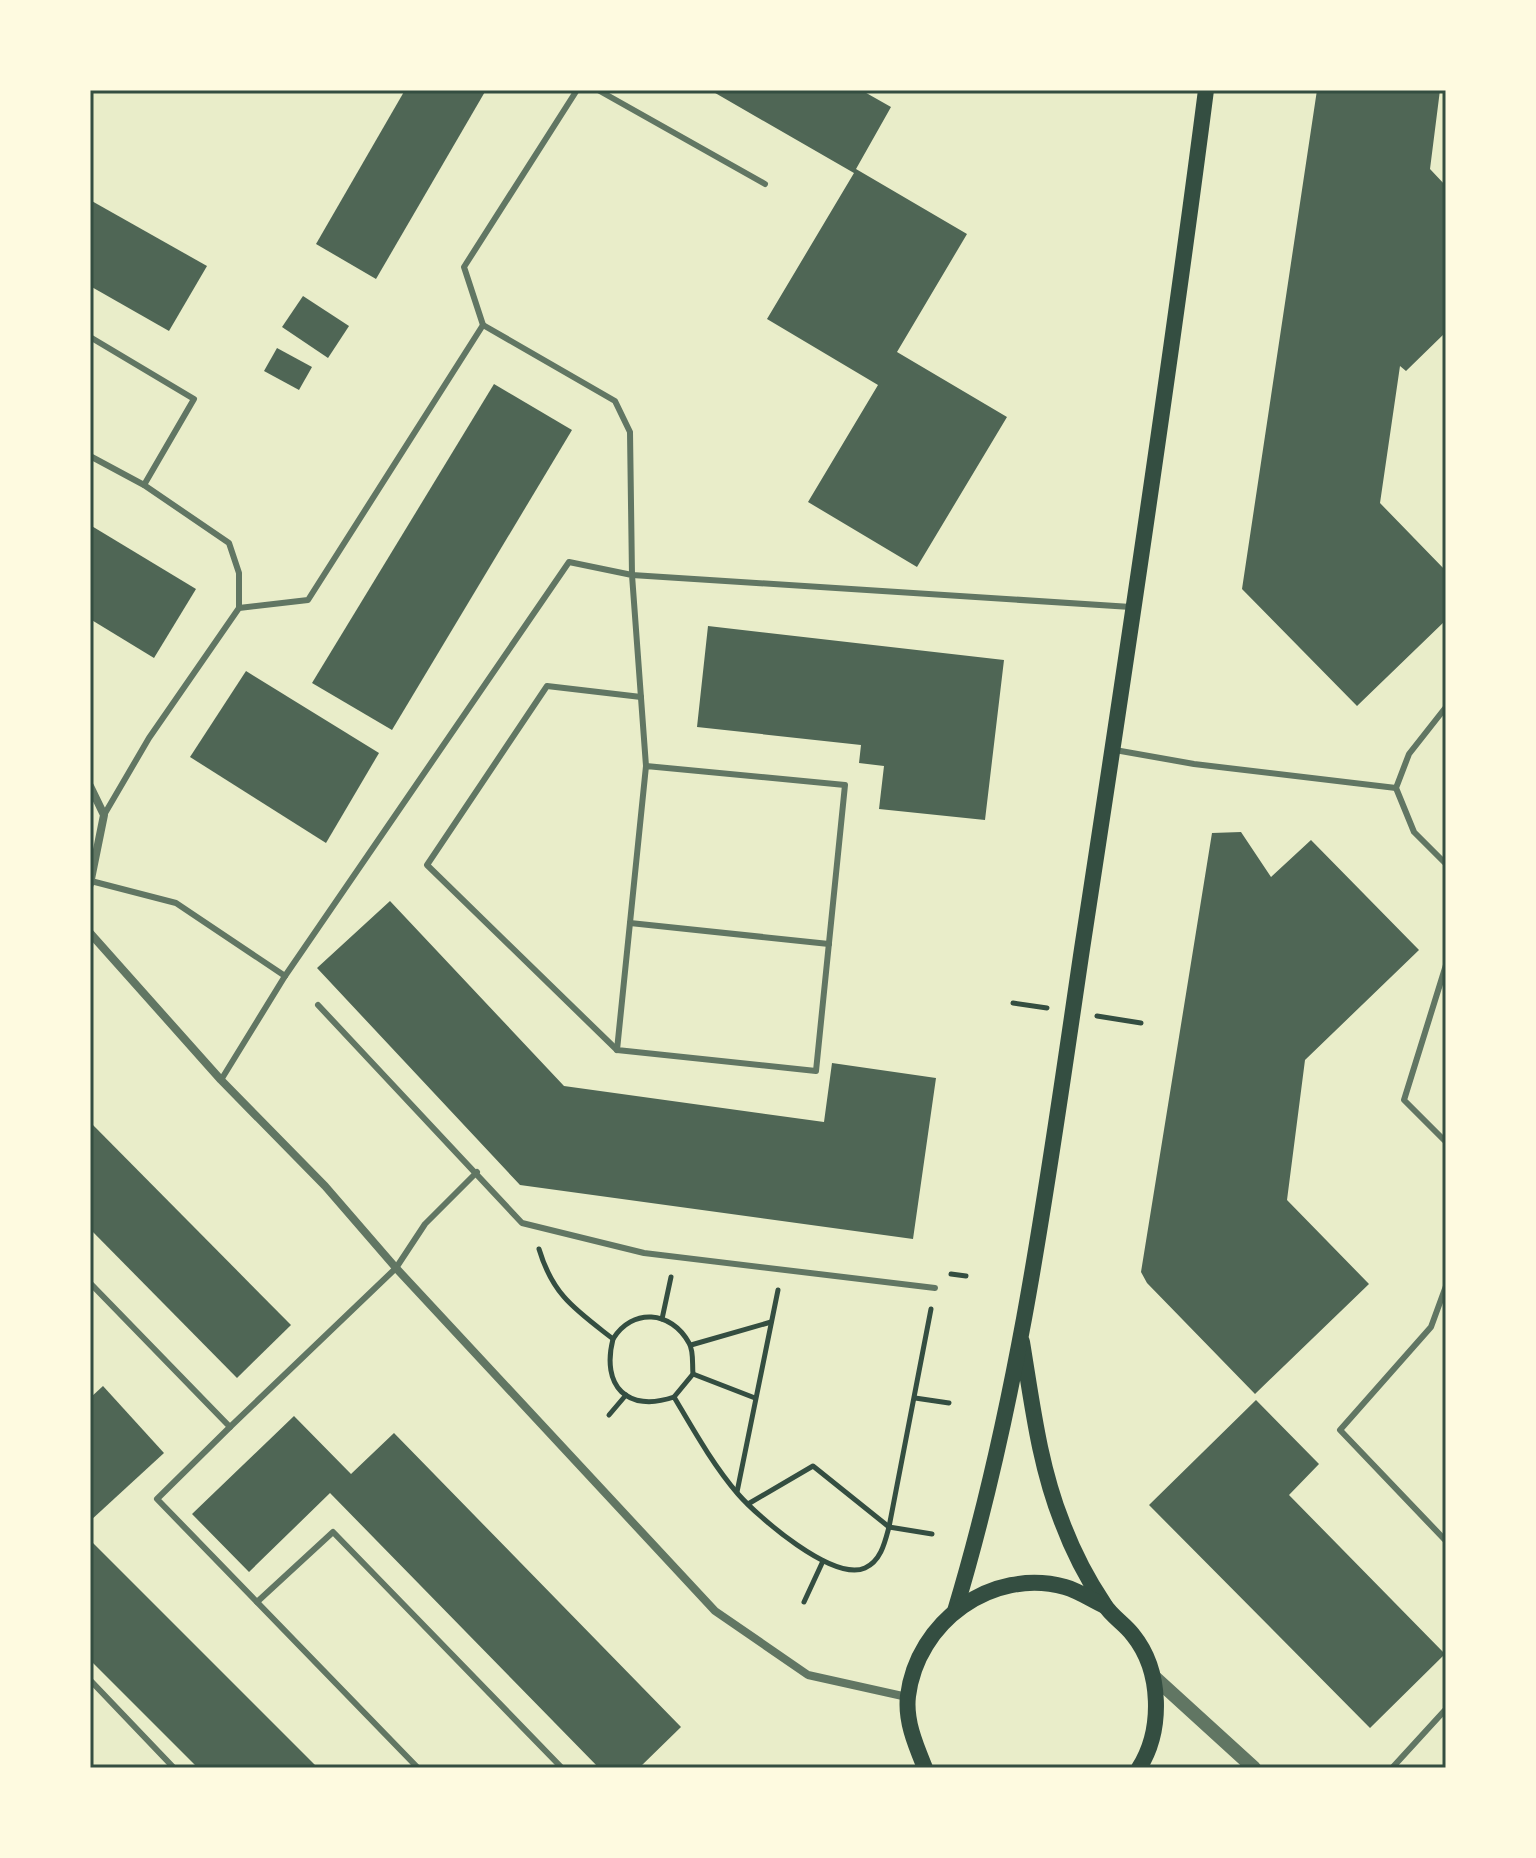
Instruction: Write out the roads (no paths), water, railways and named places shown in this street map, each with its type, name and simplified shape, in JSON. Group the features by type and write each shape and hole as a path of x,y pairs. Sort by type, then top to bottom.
{"main road":[{"path":"955,1611 982,1522 1021,1333 1113,750 1206,90"},
{"path":"1021,1333 1040,1450 1062,1522 1105,1606 1135,1636 1153,1676 1156,1718 1147,1756 1139,1768"},
{"path":"925,1768 911,1734 907,1697 920,1653 945,1619 981,1594 1023,1583 1066,1587 1105,1606"}],"street":[{"path":"90,786 104,815 90,883"},
{"path":"90,933 221,1080 325,1186 396,1268 715,1611 808,1675 907,1697"},
{"path":"1153,1676 1254,1768"}],"lane":[{"path":"577,90 464,267 483,325 615,401 630,432 632,575 646,766 617,1050"},
{"path":"598,90 765,184"},
{"path":"239,608 308,600 483,325"},
{"path":"90,337 194,399 144,485"},
{"path":"90,456 144,485 229,543 239,573 239,608 149,738 104,815"},
{"path":"221,1080 285,976 569,562 632,575 1134,608"},
{"path":"641,697 547,686 427,865 617,1050 816,1071 845,785 646,766"},
{"path":"1446,707 1409,754 1396,788 1414,832 1446,864"},
{"path":"1113,750 1194,764 1396,788"},
{"path":"90,883 176,903 285,976"},
{"path":"630,923 829,944"},
{"path":"1446,965 1404,1100 1446,1142"},
{"path":"318,1005 522,1223 644,1253 935,1288"},
{"path":"418,1768 157,1499 396,1268 425,1224 477,1172"},
{"path":"90,1283 230,1427"},
{"path":"1446,1286 1431,1327 1340,1430 1446,1541"},
{"path":"257,1602 333,1532 562,1768"},
{"path":"90,1680 174,1768"},
{"path":"1392,1768 1446,1709"}]}
